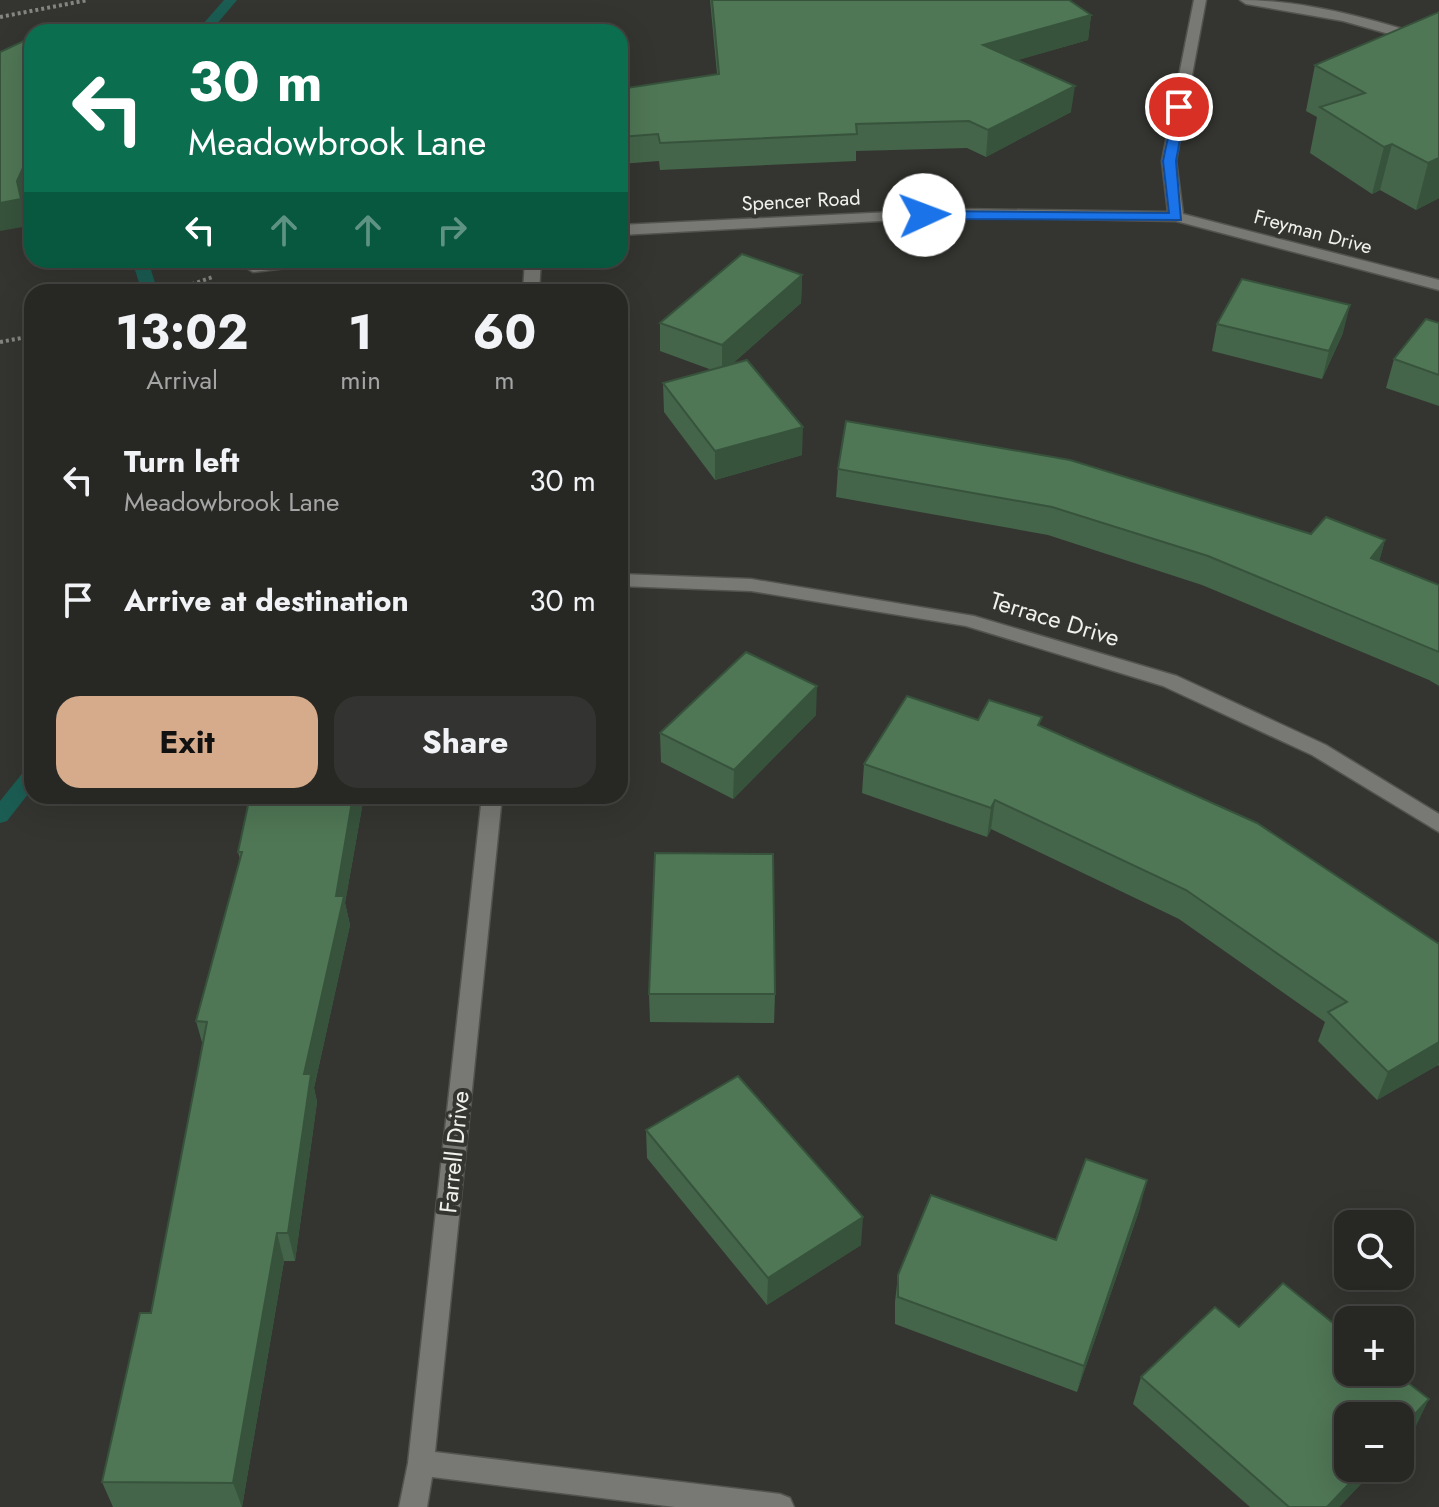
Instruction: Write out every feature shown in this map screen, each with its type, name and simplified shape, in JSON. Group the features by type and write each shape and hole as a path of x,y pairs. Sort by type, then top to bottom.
{"street":[{"path":"1176,217 1169,161 1200,0"},
{"path":"1246,0 1311,9 1439,44"},
{"name":"Spencer Road","path":"628,230 955,213 1176,217"},
{"name":"Freyman Drive","path":"1176,217 1439,285"},
{"name":"Terrace Drive","path":"628,580 751,585 967,620 1170,681 1319,750 1439,824"},
{"name":"Farrell Drive","path":"413,1507 421,1463 491,804"},
{"path":"421,1463 780,1507"}],"path":[{"path":"0,17 88,0"},
{"path":"192,284 209,278"},
{"path":"0,342 24,338"}],"building":[{"path":"712,0 1069,0 1091,15 983,45 1075,86 988,130 969,121 856,124 857,134 660,143 658,134 628,136 628,88 719,74"},
{"path":"1439,12 1439,158 1428,163 1392,144 1384,147 1320,107 1365,93 1315,65"},
{"path":"24,41 24,166 17,181 21,199 0,203 0,52"},
{"path":"742,254 802,275 722,345 660,323"},
{"path":"1242,279 1350,305 1329,351 1217,324"},
{"path":"1426,319 1439,323 1439,375 1394,359"},
{"path":"747,360 803,427 715,451 663,383"},
{"path":"846,421 1070,460 1311,534 1326,517 1385,540 1371,558 1439,585 1439,652 1208,556 1052,507 838,469"},
{"path":"746,652 817,686 734,770 660,733"},
{"path":"907,696 978,720 989,700 1042,717 1038,725 1257,823 1439,944 1439,1042 1388,1072 1328,1012 1347,1002 1186,890 995,800 991,808 864,764"},
{"path":"248,804 352,804 336,896 344,896 304,1074 311,1074 288,1233 277,1233 233,1483 102,1482 140,1313 151,1313 207,1022 196,1021 242,852 238,852"},
{"path":"655,853 773,854 775,994 649,994"},
{"path":"738,1076 863,1217 768,1278 646,1130"},
{"path":"1086,1159 1147,1180 1084,1366 898,1297 898,1275 931,1195 1056,1240"},
{"path":"1283,1283 1334,1324 1334,1386 1412,1386 1429,1399 1414,1415 1414,1402 1334,1402 1334,1482 1351,1482 1327,1507 1289,1507 1141,1377 1215,1307 1239,1327"}],"waterway":[{"path":"210,24 231,0"},
{"path":"144,268 147,284"},
{"path":"0,816 24,785"}],"route":[{"path":"924,215 1176,217 1169,161 1179,107"}]}
